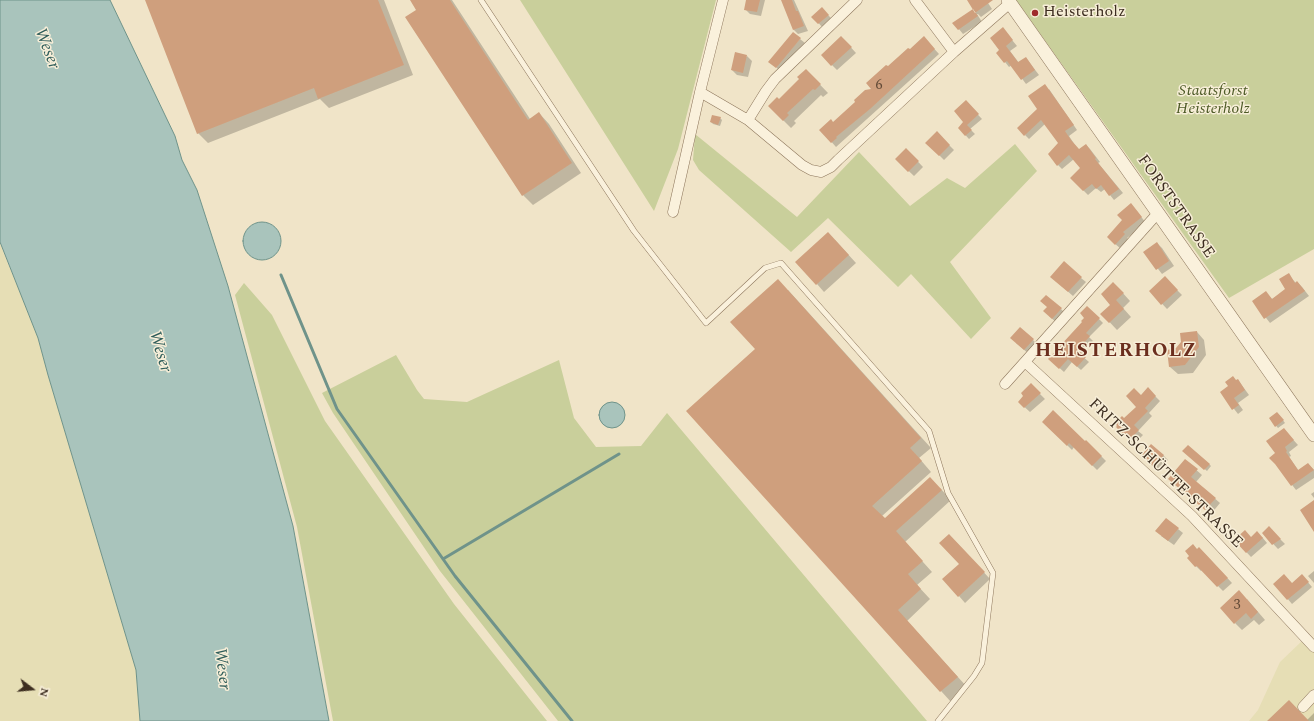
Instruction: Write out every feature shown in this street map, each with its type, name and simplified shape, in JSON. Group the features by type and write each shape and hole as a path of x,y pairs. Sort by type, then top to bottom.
{"street":[{"path":"673,212 700,92 723,0"},
{"path":"748,120 775,79 857,0"},
{"path":"915,0 954,52"},
{"path":"700,92 748,120 802,165 811,170 821,172 835,164 1009,2"},
{"name":"FORSTSTRASSE","path":"1009,2 1314,435"},
{"path":"1005,384 1158,213"},
{"name":"FRITZ-SCHÜTTE-STRASSE","path":"1025,362 1192,516 1314,647"},
{"path":"1303,706 1314,696"}],"lane":[{"path":"481,0 634,231 706,323 765,268 781,263 929,431 948,493 993,573 982,663 974,676 938,721"}],"shaded area":[{"path":"0,244 38,337 136,670 140,721 0,721"},
{"path":"1303,640 1314,652 1314,721 1249,721 1258,710 1280,662"}],"green space":[{"path":"520,0 716,0 678,149 654,211"},
{"name":"Staatsforst Heisterholz","path":"1016,0 1314,0 1314,249 1229,298"},
{"path":"695,134 797,217 859,152 910,206 947,178 965,188 1015,144 1037,171 950,262 991,318 971,339 911,274 898,287 828,218 791,252 699,170 693,160"},
{"path":"244,283 272,315 325,421 454,604 547,721 333,721 297,527 235,295"},
{"path":"396,355 424,399 467,402 559,360 574,418 596,447 641,446 667,413 927,721 558,721 440,571 333,413 322,393"}],"water":[{"name":"Weser","path":"0,0 110,0 175,136 182,160 197,190 228,286 293,526 329,721 140,721 136,670 38,338 0,242"},
{"path":"258,222 266,222 276,227 280,234 280,248 276,255 266,260 258,260 248,255 246,252 243,245 243,237 248,227 251,225"},
{"path":"612,402 621,406 625,415 621,424 612,428 603,424 599,415 603,406"}],"building":[{"path":"145,0 378,0 404,65 318,99 314,88 197,134"},
{"path":"410,0 450,0 528,120 539,112 572,163 522,196 405,17 416,10"},
{"path":"746,0 760,0 757,12 744,10"},
{"path":"781,0 792,0 804,26 793,30"},
{"path":"967,0 993,0 975,13"},
{"path":"822,7 829,15 818,24 811,17"},
{"path":"973,9 978,16 958,30 952,23"},
{"path":"1003,27 1013,40 1006,46 1018,62 1026,57 1035,70 1021,80 1007,61 1004,63 996,53 999,50 990,38"},
{"path":"793,32 801,38 776,68 768,62"},
{"path":"841,36 852,47 831,66 821,55"},
{"path":"924,36 935,49 831,143 819,130 831,119 833,122 855,102 854,100 865,90 871,89 866,83 886,65 888,66"},
{"path":"735,52 747,55 743,73 731,70"},
{"path":"806,69 821,84 815,90 813,89 787,113 789,115 783,121 768,106 777,97 779,99 799,79 797,77"},
{"path":"1045,84 1074,125 1065,131 1071,140 1079,149 1086,144 1096,158 1095,159 1119,189 1109,196 1101,185 1096,189 1092,184 1083,191 1070,178 1080,168 1069,155 1057,166 1048,154 1058,143 1041,120 1024,136 1017,128 1037,109 1028,96"},
{"path":"966,100 979,114 967,125 972,130 965,136 958,128 963,122 954,111"},
{"path":"712,115 721,117 718,125 710,122"},
{"path":"937,131 950,145 939,156 925,143"},
{"path":"906,148 919,161 908,172 895,159"},
{"path":"1131,203 1142,217 1123,232 1125,234 1115,245 1107,237 1122,220 1117,215"},
{"path":"828,232 849,255 816,285 795,262"},
{"path":"1157,242 1169,261 1156,270 1143,252"},
{"path":"1064,261 1082,277 1068,292 1050,277"},
{"path":"1289,273 1295,283 1297,281 1305,291 1264,319 1252,301 1266,291 1272,299 1285,289 1279,279"},
{"path":"1165,276 1178,290 1161,305 1149,291"},
{"path":"778,279 921,438 910,448 922,461 872,506 885,518 930,477 942,490 896,531 923,561 908,574 921,589 898,610 958,677 940,692 686,411 755,349 730,322"},
{"path":"1113,282 1124,293 1116,300 1124,309 1109,323 1100,314 1110,305 1101,294"},
{"path":"1046,295 1062,308 1052,319 1043,311 1047,307 1040,301"},
{"path":"1087,306 1100,318 1086,333 1090,336 1078,350 1086,357 1077,367 1068,359 1059,369 1048,359 1082,322 1081,321 1084,318 1080,313"},
{"path":"1020,327 1034,339 1024,350 1010,338"},
{"path":"1197,331 1199,347 1185,365 1169,367 1167,350 1176,348 1181,342 1180,333"},
{"path":"1233,376 1236,380 1238,379 1245,390 1234,398 1239,405 1232,410 1220,392 1228,386 1225,382"},
{"path":"1031,383 1041,393 1024,408 1018,402 1023,396 1021,393"},
{"path":"1148,387 1156,396 1145,408 1148,411 1134,425 1139,430 1129,440 1116,427 1117,426 1115,423 1122,416 1124,418 1136,407 1126,396 1134,388 1141,395"},
{"path":"1053,410 1102,456 1092,466 1069,443 1067,446 1042,422"},
{"path":"1277,412 1284,420 1275,427 1269,418"},
{"path":"1284,428 1294,440 1285,447 1286,452 1298,470 1308,463 1314,470 1291,486 1269,458 1275,453 1266,441"},
{"path":"1151,444 1164,455 1154,467 1141,456"},
{"path":"1188,445 1210,464 1204,470 1182,451"},
{"path":"1185,459 1198,469 1191,477 1216,498 1205,510 1168,479"},
{"path":"1314,500 1314,532 1300,510"},
{"path":"1166,518 1179,528 1168,541 1155,531"},
{"path":"1269,526 1281,539 1272,545 1262,533"},
{"path":"1245,530 1251,537 1257,531 1263,538 1246,553 1234,540"},
{"path":"949,534 985,572 958,597 942,579 959,564 939,543"},
{"path":"1193,544 1197,549 1199,547 1228,578 1217,587 1187,558 1189,556 1185,551"},
{"path":"1284,574 1292,583 1302,574 1309,582 1287,600 1273,584"},
{"path":"1239,590 1258,612 1251,619 1246,613 1234,624 1220,608"},
{"path":"1289,700 1309,721 1267,721"}],"waterway":[{"path":"281,275 337,409 455,576 572,721"},
{"path":"443,559 619,454"}],"place":[{"name":"Heisterholz","path":"1035,13"}],"district":[{"name":"HEISTERHOLZ","path":"1116,352"}]}
